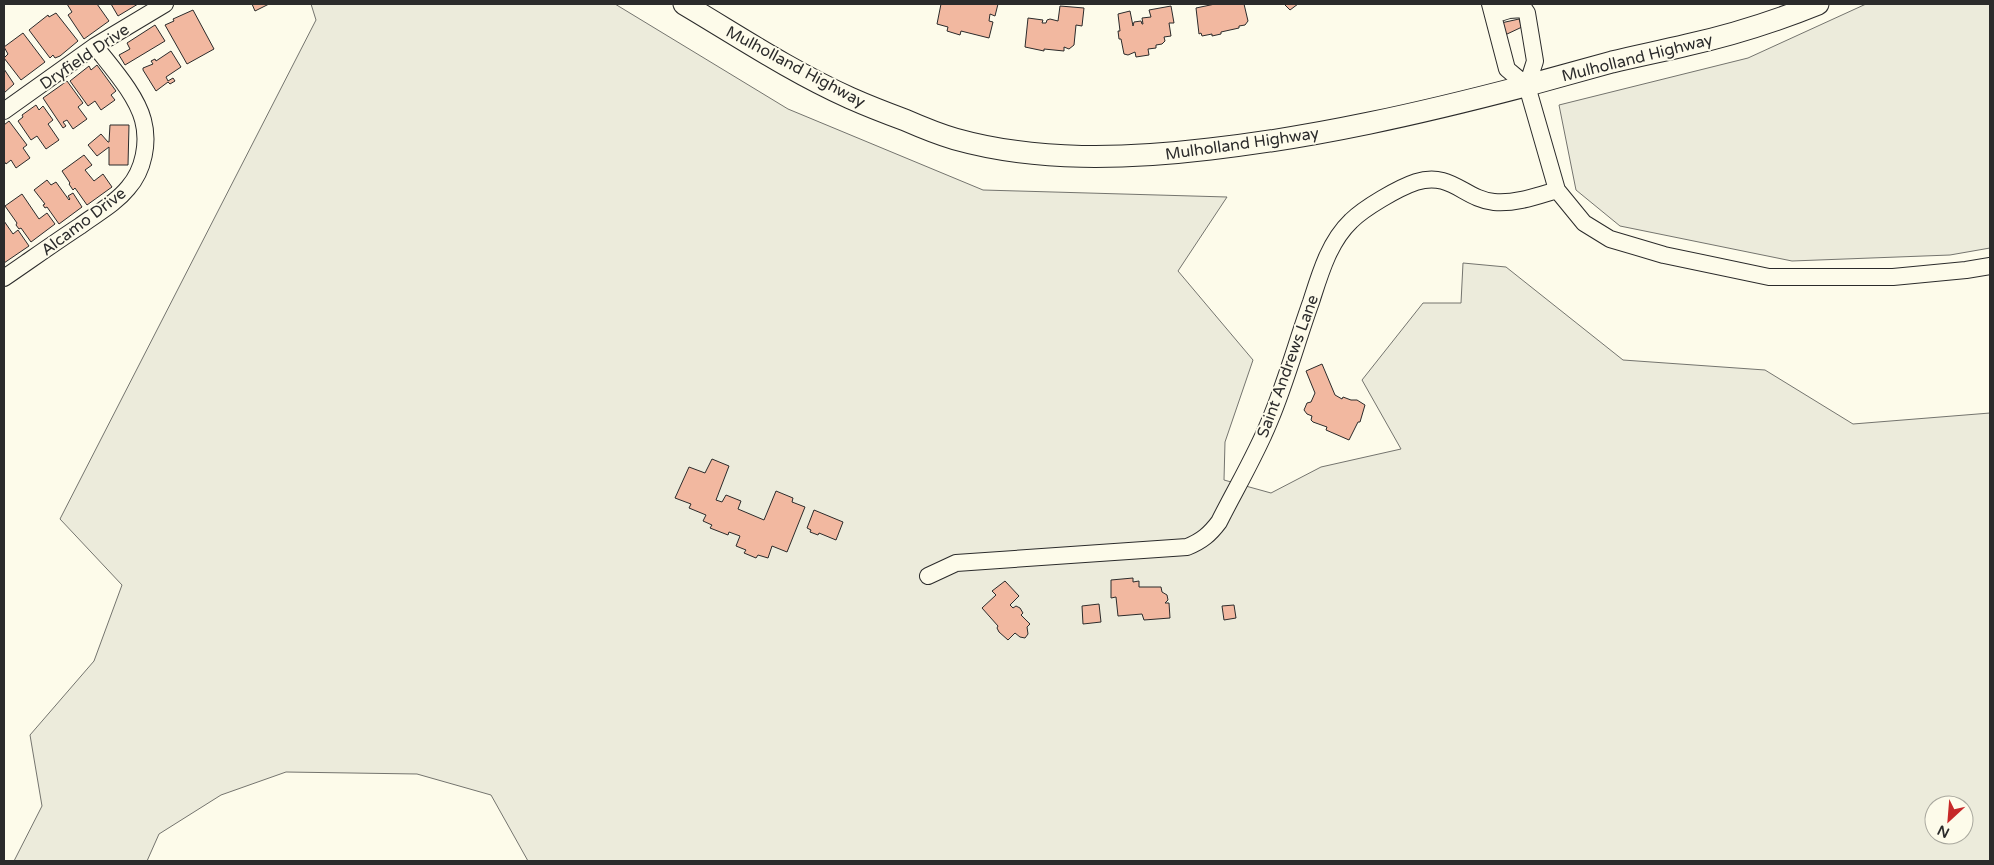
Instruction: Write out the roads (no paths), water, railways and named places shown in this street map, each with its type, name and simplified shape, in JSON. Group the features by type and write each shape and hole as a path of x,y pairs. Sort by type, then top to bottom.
{"main road":[{"name":"Mulholland Highway","path":"684,4 849,98 956,139 1024,152 1076,156 1133,156 1235,147 1293,139 1362,125 1527,86 1613,62 1690,45 1740,31 1818,4"}],"street":[{"name":"Dryfield Drive","path":"4,110 95,46 165,4"},
{"path":"1527,86 1535,61 1527,13 1522,6 1509,10 1491,10 1507,68 1527,86 1557,190 1584,223 1610,238 1664,254 1769,277 1893,276 1966,270 1990,266"},
{"name":"Alcamo Drive","path":"4,278 108,206 128,188 140,169 145,147 146,131 137,104 95,46"},
{"name":"Saint Andrews Lane","path":"928,576 956,563 1187,546 1201,541 1211,533 1219,522 1270,420 1321,271 1332,247 1351,221 1393,192 1416,182 1430,179 1444,180 1470,194 1493,202 1521,200 1557,190"}]}
